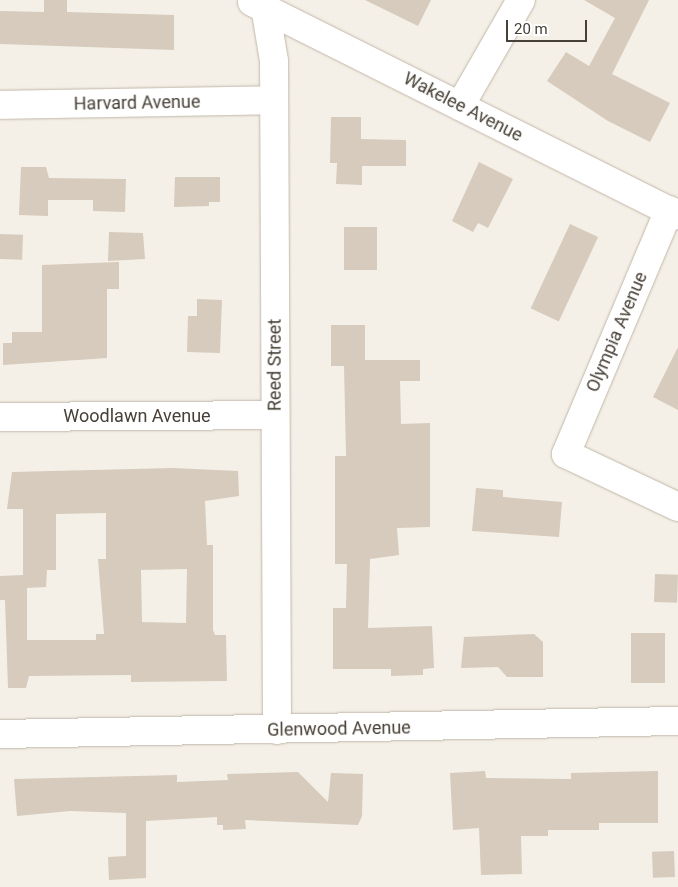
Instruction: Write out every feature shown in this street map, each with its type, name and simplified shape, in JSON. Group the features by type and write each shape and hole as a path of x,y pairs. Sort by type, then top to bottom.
{"street":[{"path":"460,106 521,0"},
{"name":"Wakelee Avenue","path":"258,2 460,106 673,212"},
{"name":"Reed Street","path":"258,2 274,61 277,730"},
{"name":"Harvard Avenue","path":"0,105 273,100"},
{"name":"Olympia Avenue","path":"673,212 566,454 678,507"},
{"name":"Woodlawn Avenue","path":"0,417 275,415"},
{"name":"Glenwood Avenue","path":"0,734 678,721"}],"building":[{"path":"44,0 67,0 67,12 174,15 174,50 0,44 0,11 44,12"},
{"path":"365,0 431,0 418,26"},
{"path":"584,0 649,0 612,74 670,103 650,142 608,121 547,81 566,52 589,66 615,18"},
{"path":"331,117 361,117 361,139 406,140 406,166 362,166 362,185 336,184 337,163 330,163"},
{"path":"479,162 513,179 488,228 478,223 473,232 452,221"},
{"path":"21,167 46,167 49,178 126,179 125,212 93,211 93,200 48,200 48,216 19,215"},
{"path":"175,177 220,177 220,202 209,202 209,206 174,207"},
{"path":"570,224 598,237 559,321 531,308"},
{"path":"344,227 377,227 377,270 344,270"},
{"path":"109,232 143,233 145,259 108,261"},
{"path":"0,234 23,235 22,260 0,259"},
{"path":"119,262 119,289 107,289 107,358 3,365 3,343 12,343 12,332 42,332 42,265"},
{"path":"197,299 222,300 220,353 187,352 188,316 197,316"},
{"path":"331,325 365,325 365,360 420,360 420,381 400,381 401,424 430,423 430,527 397,528 399,555 370,559 368,628 432,626 434,668 423,669 423,675 391,676 391,669 333,669 333,608 346,608 347,564 335,564 335,456 346,456 344,366 331,366"},
{"path":"678,347 678,410 653,397"},
{"path":"173,468 238,471 239,496 205,501 207,545 213,545 213,630 215,635 226,635 227,681 131,682 131,675 29,676 26,688 8,688 5,600 0,600 0,576 23,575 23,509 7,509 12,472","holes":["106,513 106,559 98,559 104,634 96,634 96,640 27,640 27,588 46,587 47,570 56,570 56,514","187,569 186,623 142,622 141,570"]},
{"path":"476,488 503,490 503,497 562,502 559,537 472,531"},
{"path":"655,574 678,575 677,603 654,602"},
{"path":"631,633 665,633 665,683 631,683"},
{"path":"534,634 543,642 543,677 507,677 498,667 461,668 464,637"},
{"path":"485,771 486,778 571,779 571,773 658,771 658,823 599,823 599,830 548,830 548,836 521,836 522,874 481,875 479,828 453,830 450,773"},
{"path":"298,772 328,802 331,773 363,774 362,816 358,825 245,820 246,829 223,830 223,825 217,825 217,817 146,821 146,878 109,880 108,857 126,856 126,813 70,811 17,816 14,779 177,775 177,782 228,780 227,774"},
{"path":"674,851 675,877 653,878 652,852"}]}
